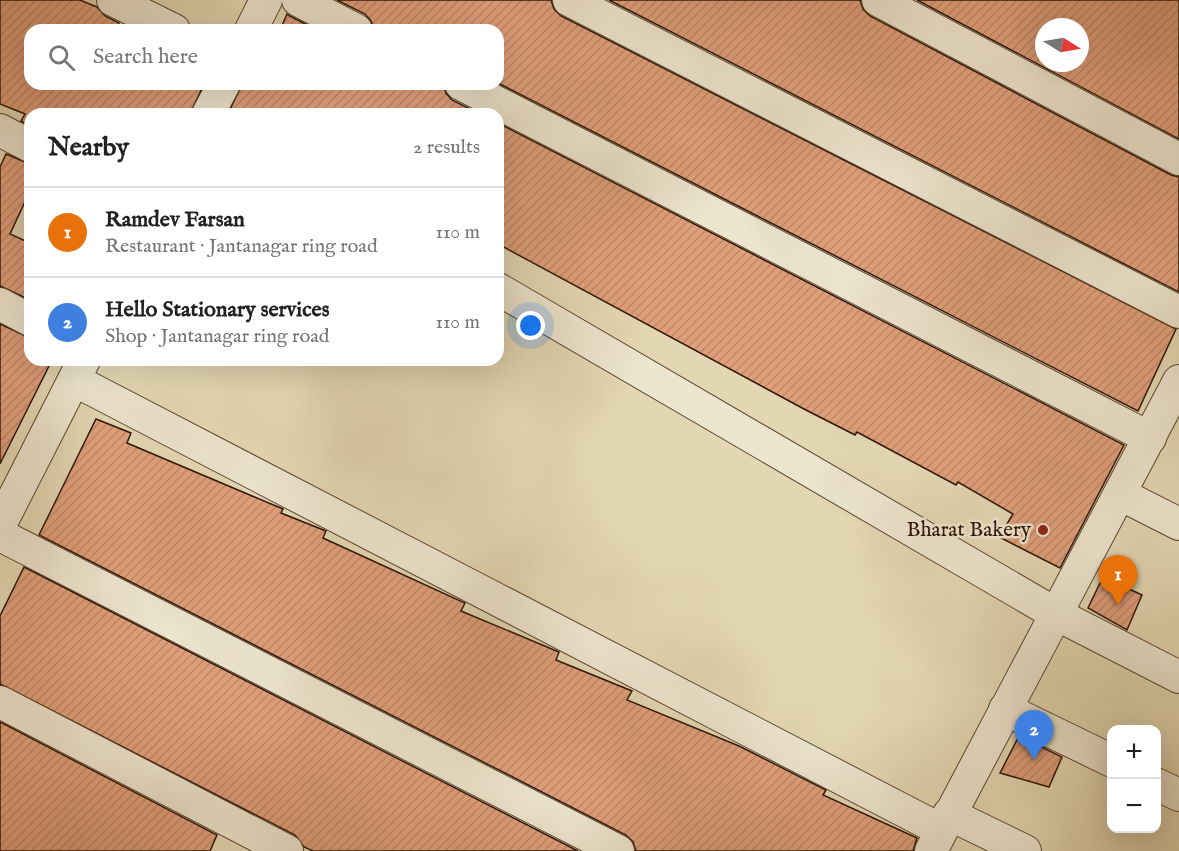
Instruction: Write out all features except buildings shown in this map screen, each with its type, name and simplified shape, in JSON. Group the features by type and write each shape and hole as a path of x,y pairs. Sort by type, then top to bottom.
{"street":[{"path":"113,0 162,24"},
{"path":"254,24 266,0"},
{"path":"298,0 344,24"},
{"path":"569,0 1179,312"},
{"path":"878,0 1179,159"},
{"path":"211,108 221,90"},
{"path":"473,90 1149,438"},
{"path":"0,130 24,143"},
{"path":"504,292 1056,614 1179,677"},
{"path":"0,304 24,317"},
{"path":"4,506 79,370 940,832 1025,851"},
{"path":"940,832 1177,389"},
{"path":"1120,494 1179,525"},
{"path":"0,535 618,851"},
{"path":"0,702 288,851"},
{"path":"1005,709 1107,759"},
{"path":"1161,786 1179,795"}],"place":[{"name":"Bharat Bakery","path":"1043,530"},
{"name":"Ramdev Farsan","path":"1118,605"},
{"name":"Hello Stationary services","path":"1034,760"}]}
